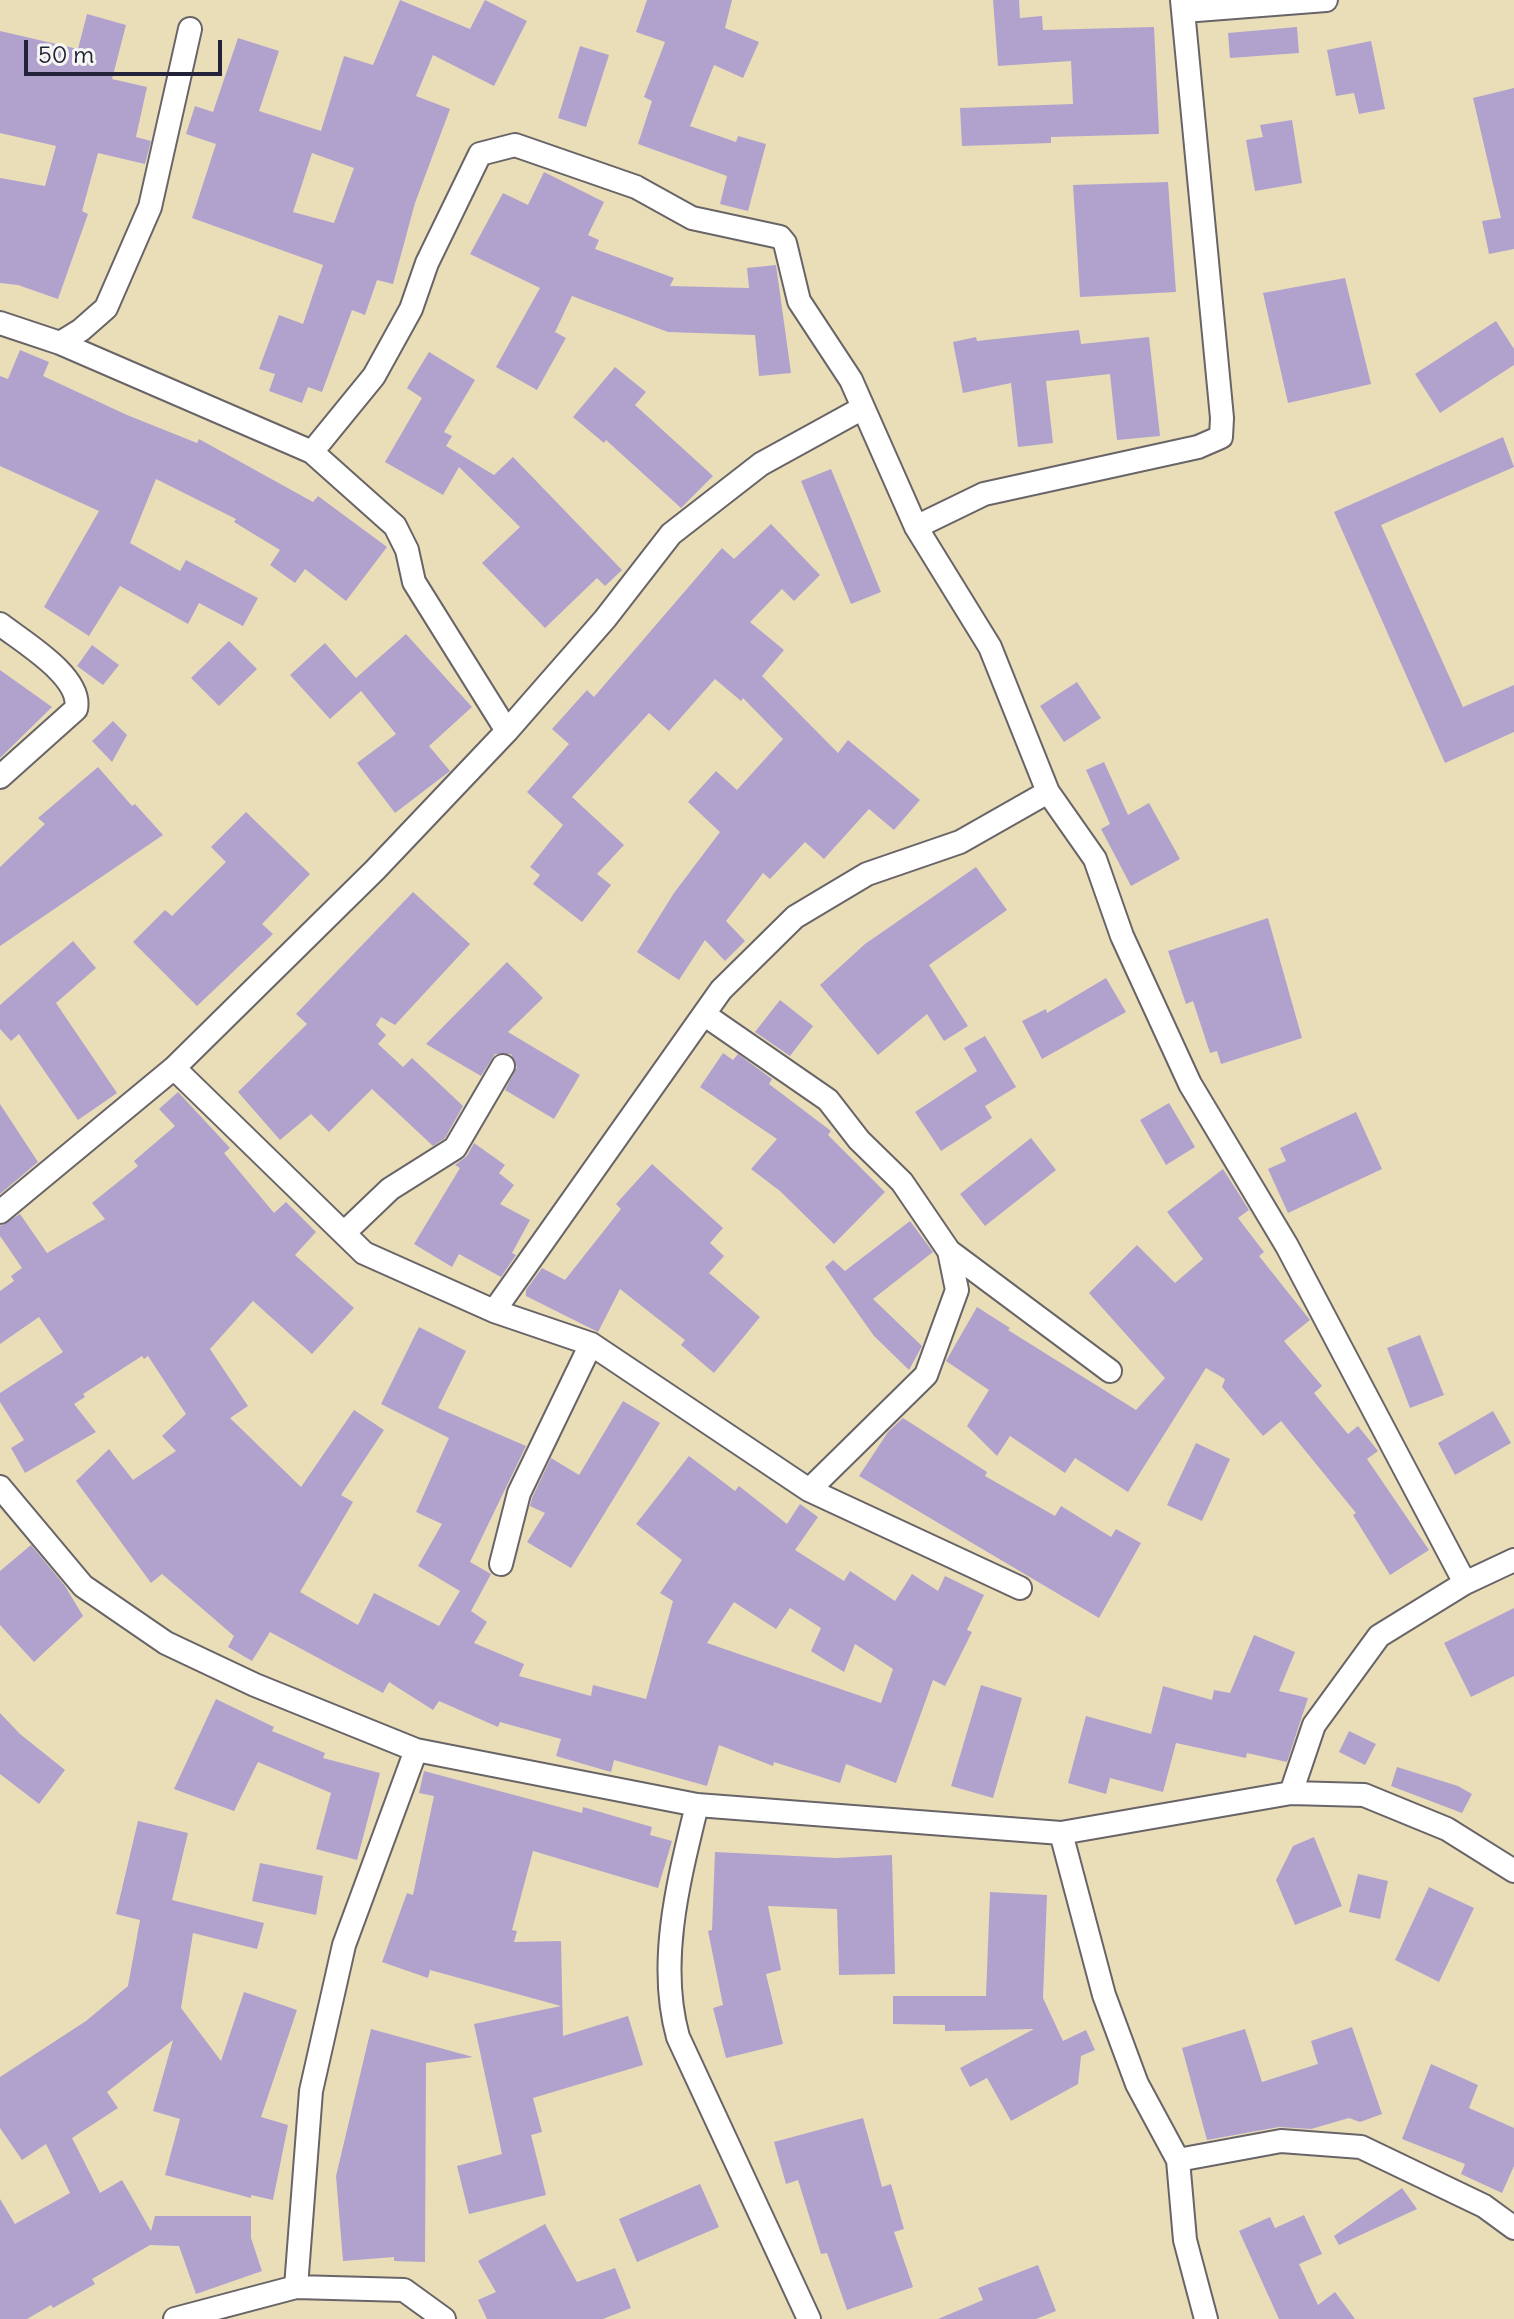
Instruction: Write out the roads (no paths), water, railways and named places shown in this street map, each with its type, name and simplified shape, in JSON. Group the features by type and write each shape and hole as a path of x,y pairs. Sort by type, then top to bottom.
{"street":[{"path":"916,527 984,494 1198,447 1221,437 1222,418 1183,6 1326,0"},
{"path":"60,343 106,308 150,207 190,29"},
{"path":"312,452 374,376 396,336 480,154 515,145 636,187 692,218 780,237 785,243 799,301 851,380 861,409 916,527 990,647 1048,792 1095,859 1122,936 1190,1084 1287,1246 1465,1583"},
{"path":"0,323 60,343 312,452 395,526 407,550 414,582 507,731"},
{"path":"0,1212 174,1068 385,860 507,731 605,619 671,534 761,464 861,409"},
{"path":"0,624 63,673 75,687 78,700 76,709 0,777"},
{"path":"494,1311 721,990 795,917 867,874 960,842 1048,792"},
{"path":"705,1015 828,1100 859,1140 902,1182 949,1251 1110,1371"},
{"path":"344,1233 390,1189 455,1148 503,1066"},
{"path":"174,1068 364,1253 494,1311 591,1344 809,1490 1020,1588"},
{"path":"809,1490 926,1375 957,1290 949,1251"},
{"path":"501,1564 519,1493 591,1344"},
{"path":"0,1487 83,1586 166,1643 255,1685 416,1750 697,1805 1061,1833 1291,1793 1364,1795 1447,1829 1514,1871"},
{"path":"1291,1793 1314,1725 1379,1636 1465,1583 1514,1560"},
{"path":"296,2287 311,2091 344,1945 416,1750"},
{"path":"697,1805 681,1872 669,1967 669,2004 678,2037 809,2319"},
{"path":"1061,1833 1104,1995 1137,2084 1178,2160 1185,2240 1206,2319"},
{"path":"1178,2160 1281,2141 1361,2147 1484,2206 1514,2228"},
{"path":"175,2319 296,2287 404,2290 444,2319"}]}
